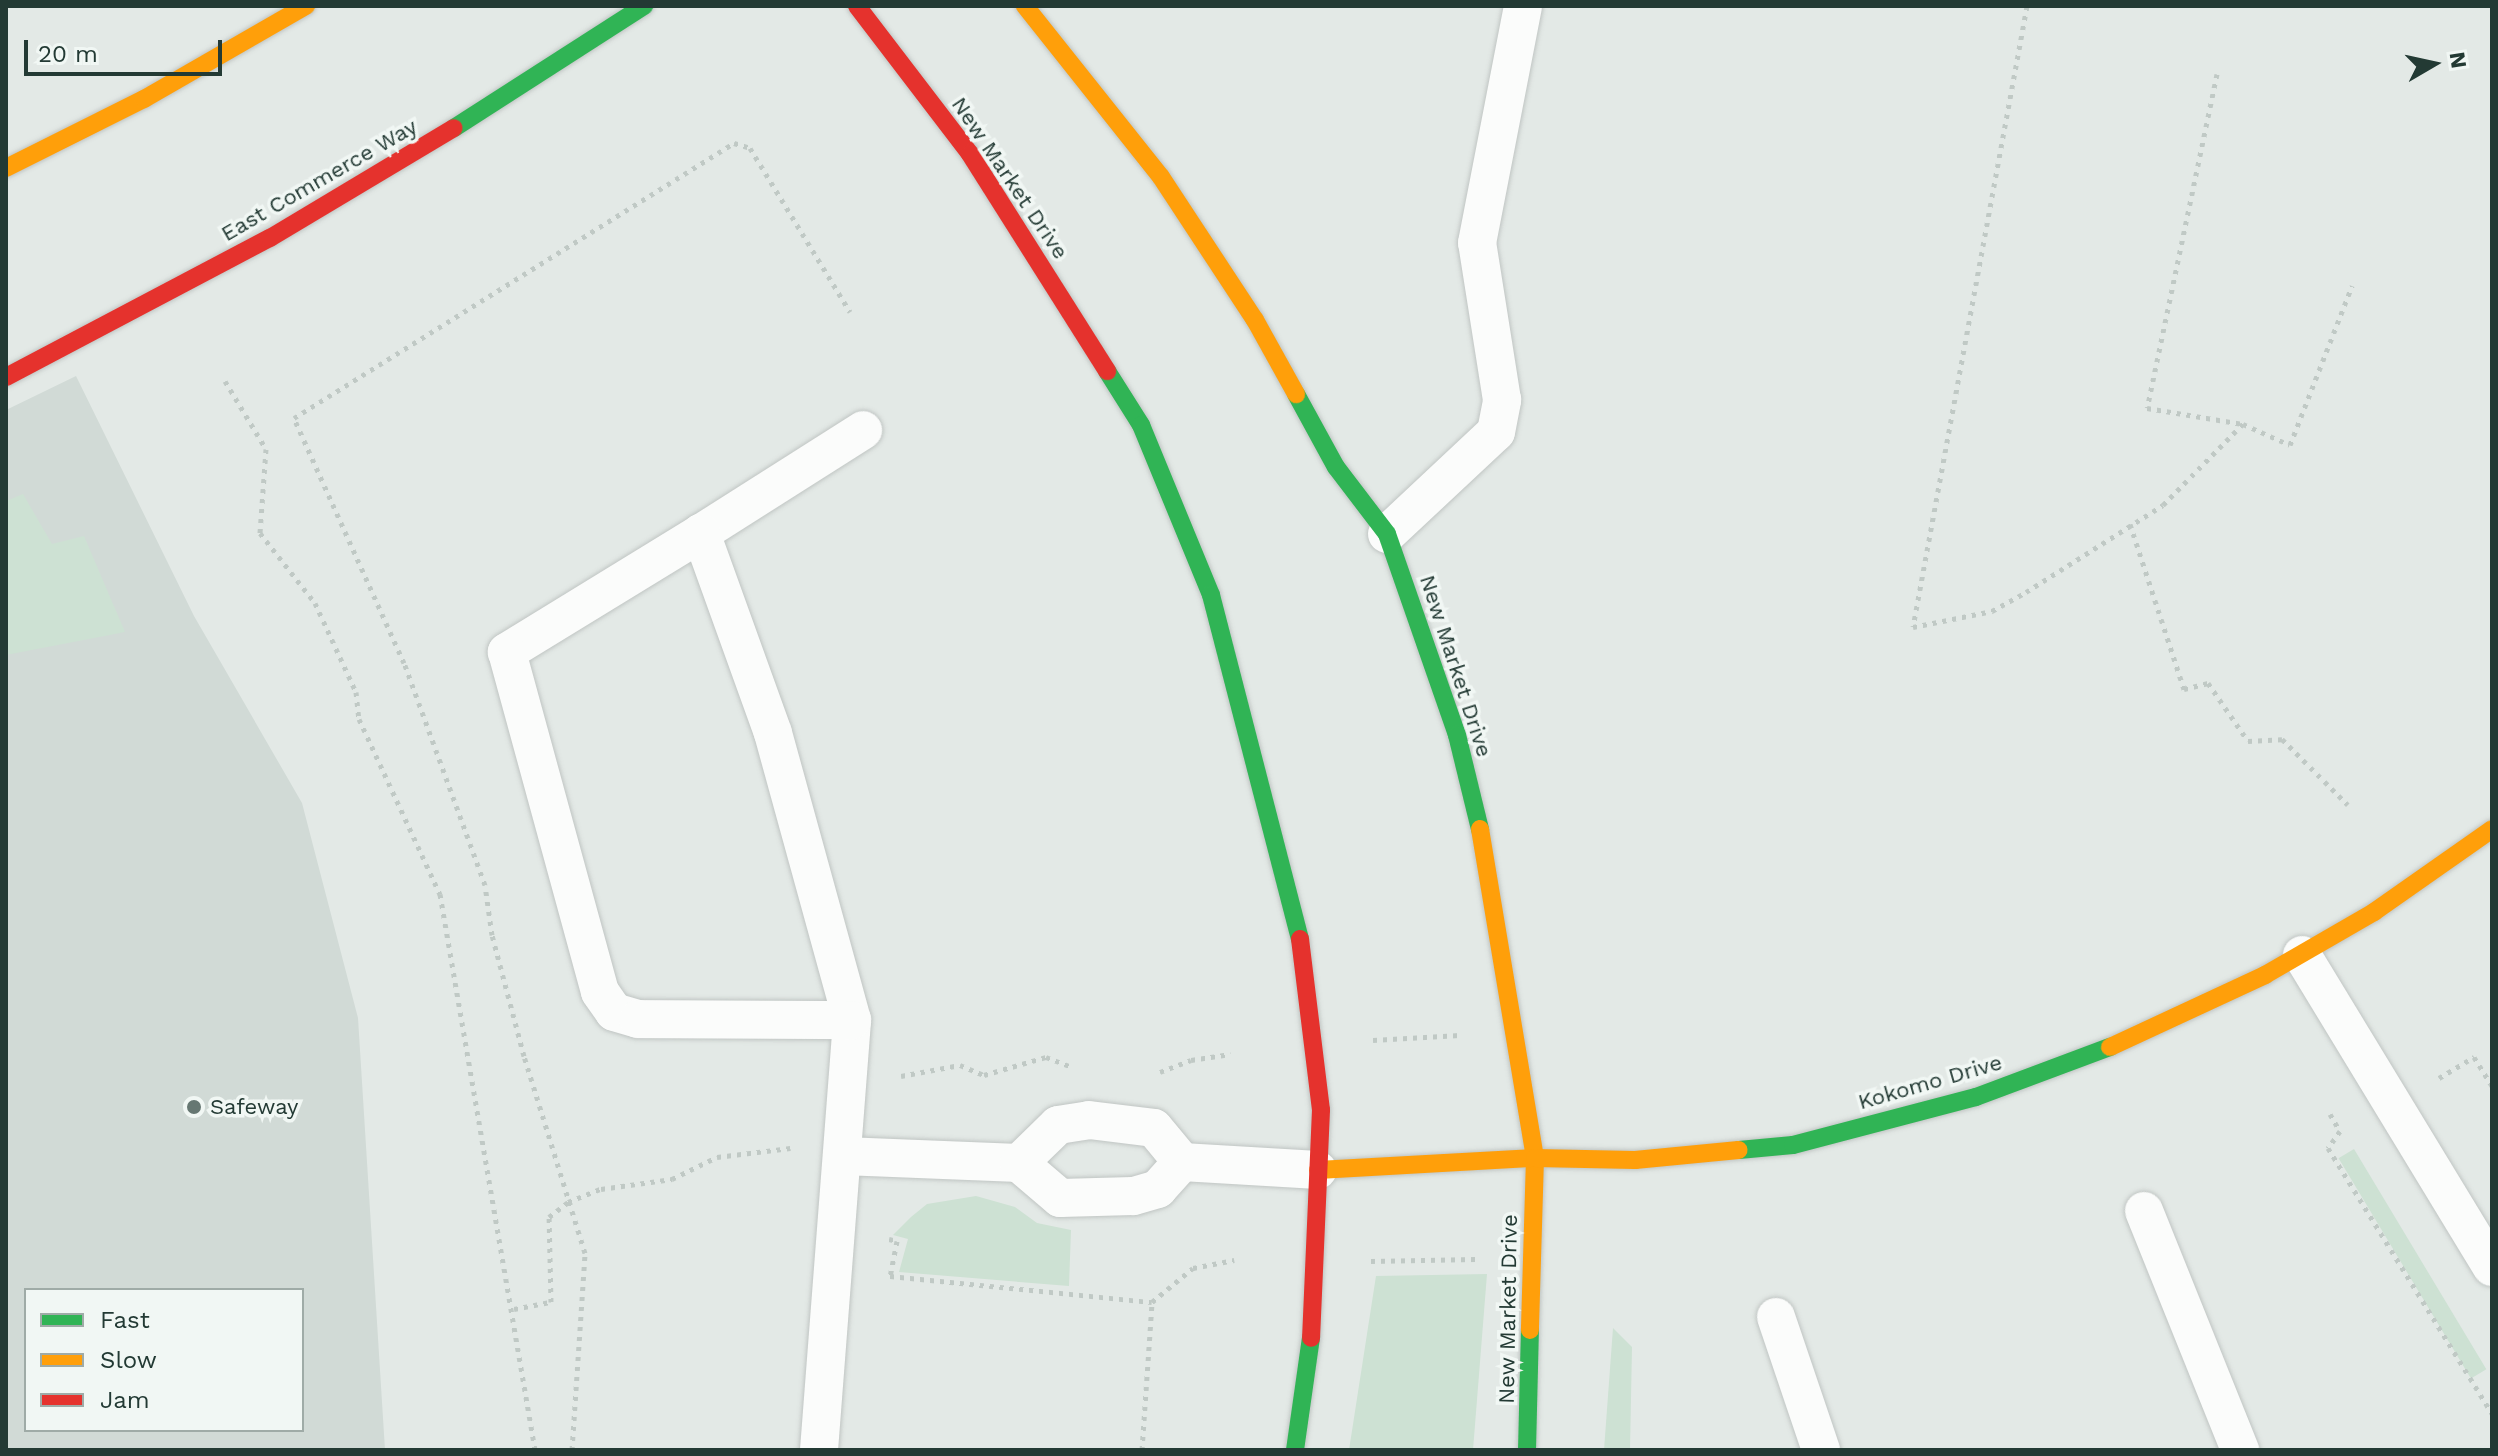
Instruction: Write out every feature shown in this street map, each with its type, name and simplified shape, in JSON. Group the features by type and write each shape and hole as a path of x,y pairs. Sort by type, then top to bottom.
{"street":[{"path":"6,168 144,99 306,6"},
{"name":"East Commerce Way","path":"6,377 270,238 485,110 644,6"},
{"name":"New Market Drive","path":"857,6 970,154 1141,425 1211,595 1297,917 1321,1110 1310,1360 1295,1450"},
{"name":"New Market Drive","path":"1025,6 1161,177 1255,320 1336,467 1387,534 1457,735 1492,878 1535,1158 1527,1450"},
{"name":"Kokomo Drive","path":"1318,1170 1535,1158 1635,1160 1793,1145 1976,1097 2094,1055 2302,955 2374,912 2492,829"}],"lane":[{"path":"1387,534 1496,432 1502,400 1477,243 1523,6"},
{"path":"852,1020 638,1019 614,1012 600,992 507,652 863,430"},
{"path":"701,533 773,733 852,1020 819,1450"},
{"path":"2302,955 2492,1267"},
{"path":"1019,1163 1058,1125 1089,1120 1154,1128 1182,1162 1318,1170"},
{"path":"843,1156 1019,1163 1060,1198 1133,1196 1158,1189 1182,1162"},
{"path":"2144,1211 2240,1450"},
{"path":"1776,1317 1821,1450"}],"path":[{"path":"2027,6 1913,627 1992,611 2163,505 2243,424"},
{"path":"2217,74 2147,408 2243,424 2290,445 2352,286"},
{"path":"225,381 266,449 260,533 315,603 356,692 359,719 440,894 514,1309 535,1450"},
{"path":"2130,524 2184,689 2208,683 2248,741 2282,739 2348,805"},
{"path":"1373,1040 1460,1035"},
{"path":"2427,1069 2436,1081 2474,1057 2492,1086"},
{"path":"2326,1107 2340,1131 2328,1148 2492,1414"},
{"path":"514,1309 551,1302 549,1217 568,1202 601,1189 672,1179 717,1157 757,1148 799,1148"},
{"path":"897,1241 890,1276 1152,1302 1193,1268 1234,1260"},
{"path":"1363,1262 1480,1259"},
{"path":"1142,1450 1152,1302"}],"shaded area":[{"name":"Safeway","path":"76,376 194,616 302,803 358,1018 385,1450 6,1450 6,410"}],"green space":[{"path":"23,494 52,544 84,536 125,632 6,655 6,501"},
{"path":"2354,1149 2486,1369 2471,1379 2339,1158"},
{"path":"976,1196 1015,1207 1037,1223 1071,1230 1069,1286 899,1272 908,1239 893,1235 911,1217 927,1204"},
{"path":"1487,1274 1473,1450 1349,1450 1376,1276"},
{"path":"1613,1328 1632,1347 1630,1450 1604,1450"}],"traffic: fast":[{"path":"454,128 644,6"},
{"path":"1107,371 1141,425 1211,595 1300,939"},
{"path":"1296,394 1336,467 1387,534 1457,735 1480,829"},
{"path":"1739,1150 1793,1145 1976,1097 2110,1047"},
{"path":"1527,1450 1530,1330"},
{"path":"1295,1450 1311,1338"}],"traffic: slow":[{"path":"6,168 144,99 306,6"},
{"path":"1025,6 1161,177 1255,320 1296,394"},
{"path":"1480,829 1535,1158 1530,1330"},
{"path":"2110,1047 2265,975 2374,912 2492,829"},
{"path":"1318,1170 1535,1158 1635,1160 1739,1150"}],"traffic: jam":[{"path":"857,6 970,154 1107,371"},
{"path":"6,377 270,238 454,128"},
{"path":"1300,939 1321,1110 1311,1338"}],"place":[{"name":"Safeway","path":"194,1107"}]}
